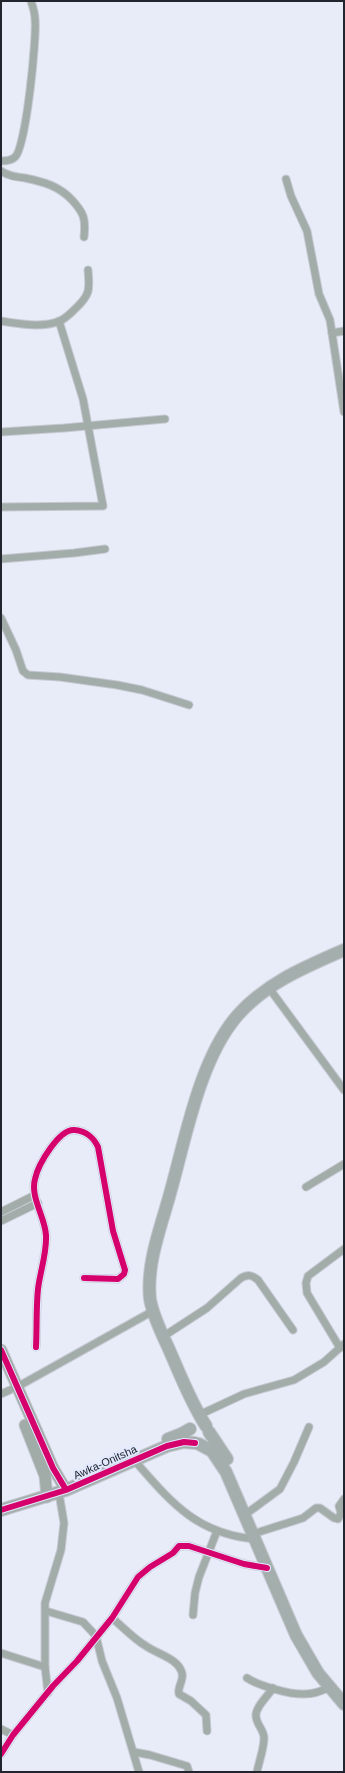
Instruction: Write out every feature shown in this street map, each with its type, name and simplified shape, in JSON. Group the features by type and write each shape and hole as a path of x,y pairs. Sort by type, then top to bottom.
{"main road":[{"path":"344,950 282,979 268,988 257,996 237,1016 225,1033 202,1080 154,1254 150,1280 153,1311 192,1402 207,1429 231,1466 250,1511 266,1568 296,1635 318,1673 344,1704"},
{"path":"1,1350 9,1390 53,1468 62,1489"},
{"path":"1,1369 42,1466 47,1493"},
{"path":"192,1402 193,1414 189,1437 212,1451 226,1472 310,1646 344,1693"},
{"path":"190,1428 200,1423 207,1429"},
{"name":"Awka-Onitsha","path":"62,1489 82,1477 181,1434 190,1428"},
{"path":"197,1443 205,1442 207,1429"},
{"name":"Awka-Onitsha","path":"1,1503 62,1489 167,1446 184,1442 197,1443"},
{"name":"Awka-Onitsha","path":"1,1510 47,1493"}],"street":[{"path":"1,161 16,157 19,151 22,136 32,73 35,42 35,18 31,1"},
{"path":"1,171 15,177 44,182 56,186 65,193 83,213 85,225 84,237"},
{"path":"286,179 291,196 307,231 316,279 332,333 343,394 344,412"},
{"path":"1,321 21,324 59,321 68,316 86,298 89,289 88,270"},
{"path":"1,507 103,506 83,399 59,321"},
{"path":"332,333 344,331"},
{"path":"1,432 165,419"},
{"path":"1,559 74,554 105,549"},
{"path":"1,618 16,650 23,671 28,675 60,677 142,690 189,705"},
{"path":"268,988 344,1090"},
{"path":"36,1347 38,1289 46,1235 35,1195 35,1178 57,1139 63,1133 72,1130 79,1131 92,1137 98,1147 113,1232 125,1270 122,1277 118,1279 84,1278"},
{"path":"306,1187 344,1164"},
{"path":"1,1212 35,1195"},
{"path":"1,1221 38,1203"},
{"path":"199,1415 244,1394 294,1380 324,1362 342,1346 307,1293 306,1283 308,1276 344,1249"},
{"path":"164,1336 207,1308 241,1278 247,1275 253,1276 258,1280 292,1330"},
{"path":"9,1390 153,1311"},
{"path":"250,1511 280,1489 294,1462 309,1427"},
{"path":"134,1460 170,1500 189,1516 234,1538 257,1536 303,1518 316,1508 320,1508 334,1518 338,1519 341,1513 339,1506 344,1499"},
{"path":"48,1693 45,1667 45,1603 48,1588 61,1550 64,1523 62,1489"},
{"path":"193,1615 195,1593 199,1577 217,1531"},
{"path":"1,1754 13,1735 112,1618 138,1577 150,1567 173,1553 179,1546 189,1546 209,1554 266,1568"},
{"path":"46,1611 84,1622 96,1636 102,1661 117,1698 139,1772"},
{"path":"112,1618 146,1646 173,1661 179,1667 183,1678 178,1691 179,1694 191,1701 206,1715 206,1731"},
{"path":"1,1653 45,1667"},
{"path":"247,1678 261,1686 305,1695 320,1692 330,1687"},
{"path":"257,1772 264,1738 257,1723 256,1714 273,1688"},
{"path":"1,1729 13,1735"},
{"path":"134,1752 182,1764 187,1766 189,1772"}],"cycle path":[{"path":"36,1347 38,1289 46,1235 34,1193 35,1179 40,1165 50,1148 62,1135 69,1131 75,1130 83,1132 89,1136 98,1147 113,1231 125,1270 124,1274 118,1279 84,1278"},
{"path":"1,1350 53,1468 65,1488"},
{"path":"1,1510 66,1490 167,1446 184,1442 195,1443"},
{"path":"1,1754 13,1735 112,1618 138,1577 150,1567 173,1553 179,1546 189,1546 244,1564 267,1568"}]}
